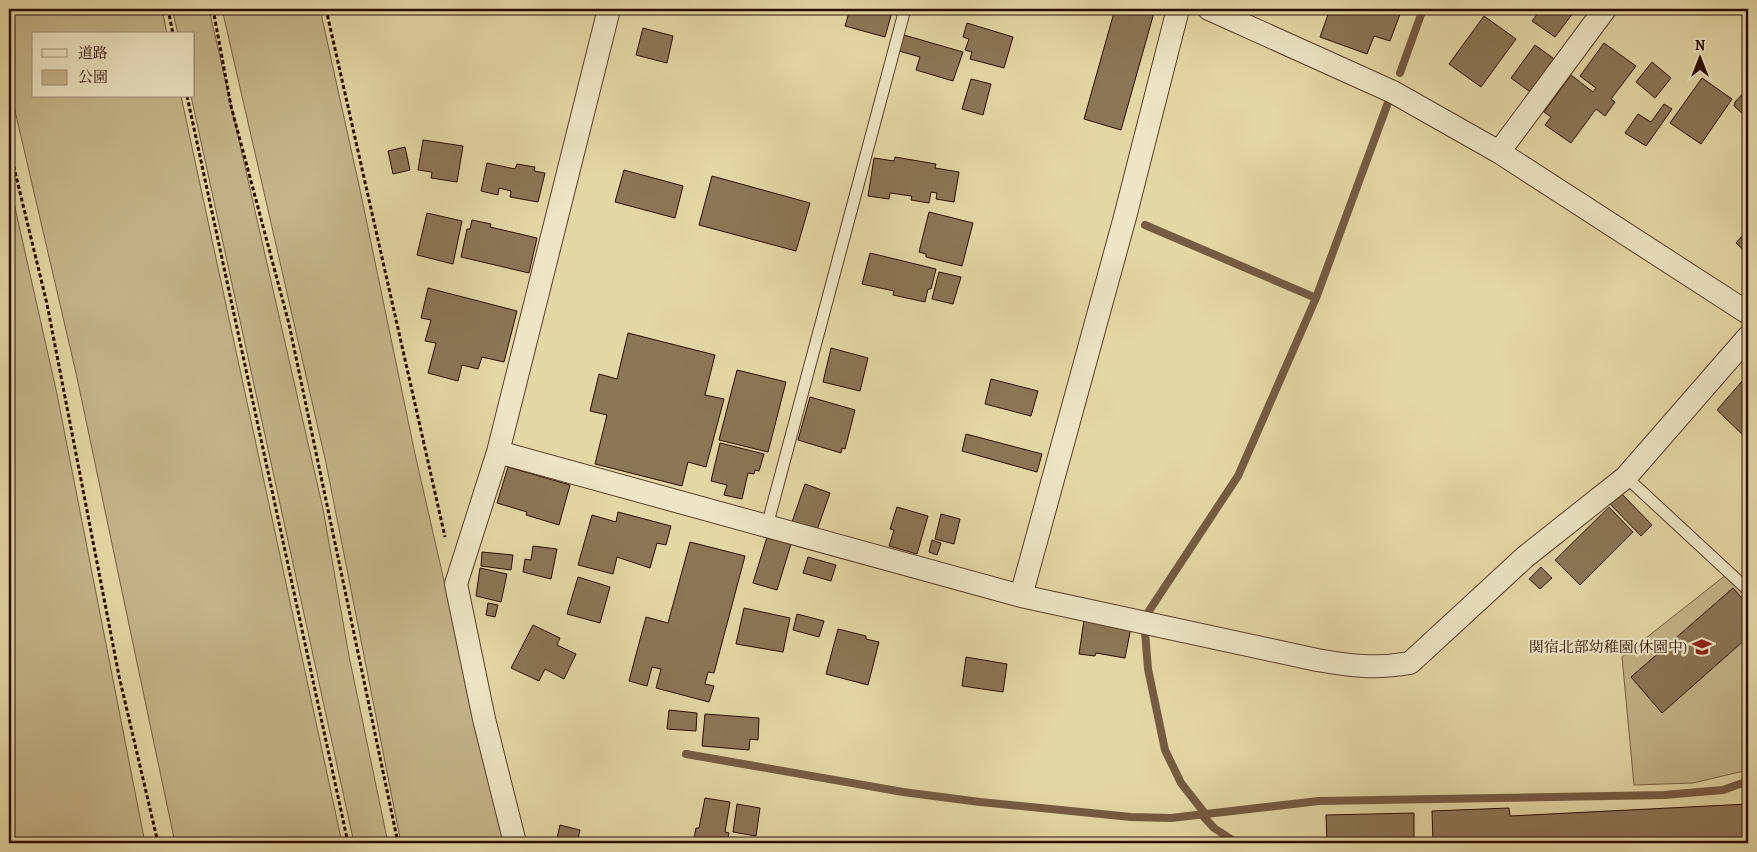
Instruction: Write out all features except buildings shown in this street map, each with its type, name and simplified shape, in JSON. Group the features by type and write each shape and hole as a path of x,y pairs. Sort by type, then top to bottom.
{"street":[{"path":"515,843 484,719 456,584 498,452 609,9"},
{"path":"1022,596 1123,226 1178,9"},
{"path":"1209,9 1393,92 1499,152 1748,313"},
{"path":"1499,152 1605,9"},
{"path":"498,452 1022,596 1317,660 1364,668 1410,663 1525,557 1626,476 1748,337"}],"lane":[{"path":"767,526 905,9"},
{"path":"1626,476 1748,590"}],"path":[{"path":"168,9 173,32"},
{"path":"213,9 231,106 289,324 398,843"},
{"path":"326,9 446,543"},
{"path":"187,98 348,843"},
{"path":"9,146 48,304 119,676 158,843"}],"green space":[{"path":"9,9 162,9 167,32 32,32 32,98 181,98 342,843 175,843 76,373 9,85"},
{"path":"172,9 209,9 323,509 349,656 388,843 354,843 191,98 195,98 195,32 178,32"},
{"path":"222,9 320,9 415,454 504,843 401,843 326,463"},
{"path":"9,181 57,394 145,843 9,843"},
{"path":"1732,570 1748,584 1748,770 1693,783 1634,785 1622,657"}],"waterway":[{"path":"1400,73 1423,9"},
{"path":"1316,298 1389,100"},
{"path":"1145,225 1316,298 1238,476 1145,617"},
{"path":"1145,632 1148,669 1165,750 1181,783 1203,811 1204,817 1214,828 1237,843"},
{"path":"686,754 903,792 980,802 1131,817 1171,818 1319,801 1664,795 1723,790 1748,781"}],"place":[{"name":"関宿北部幼稚園(休園中)","path":"1702,647"}]}
